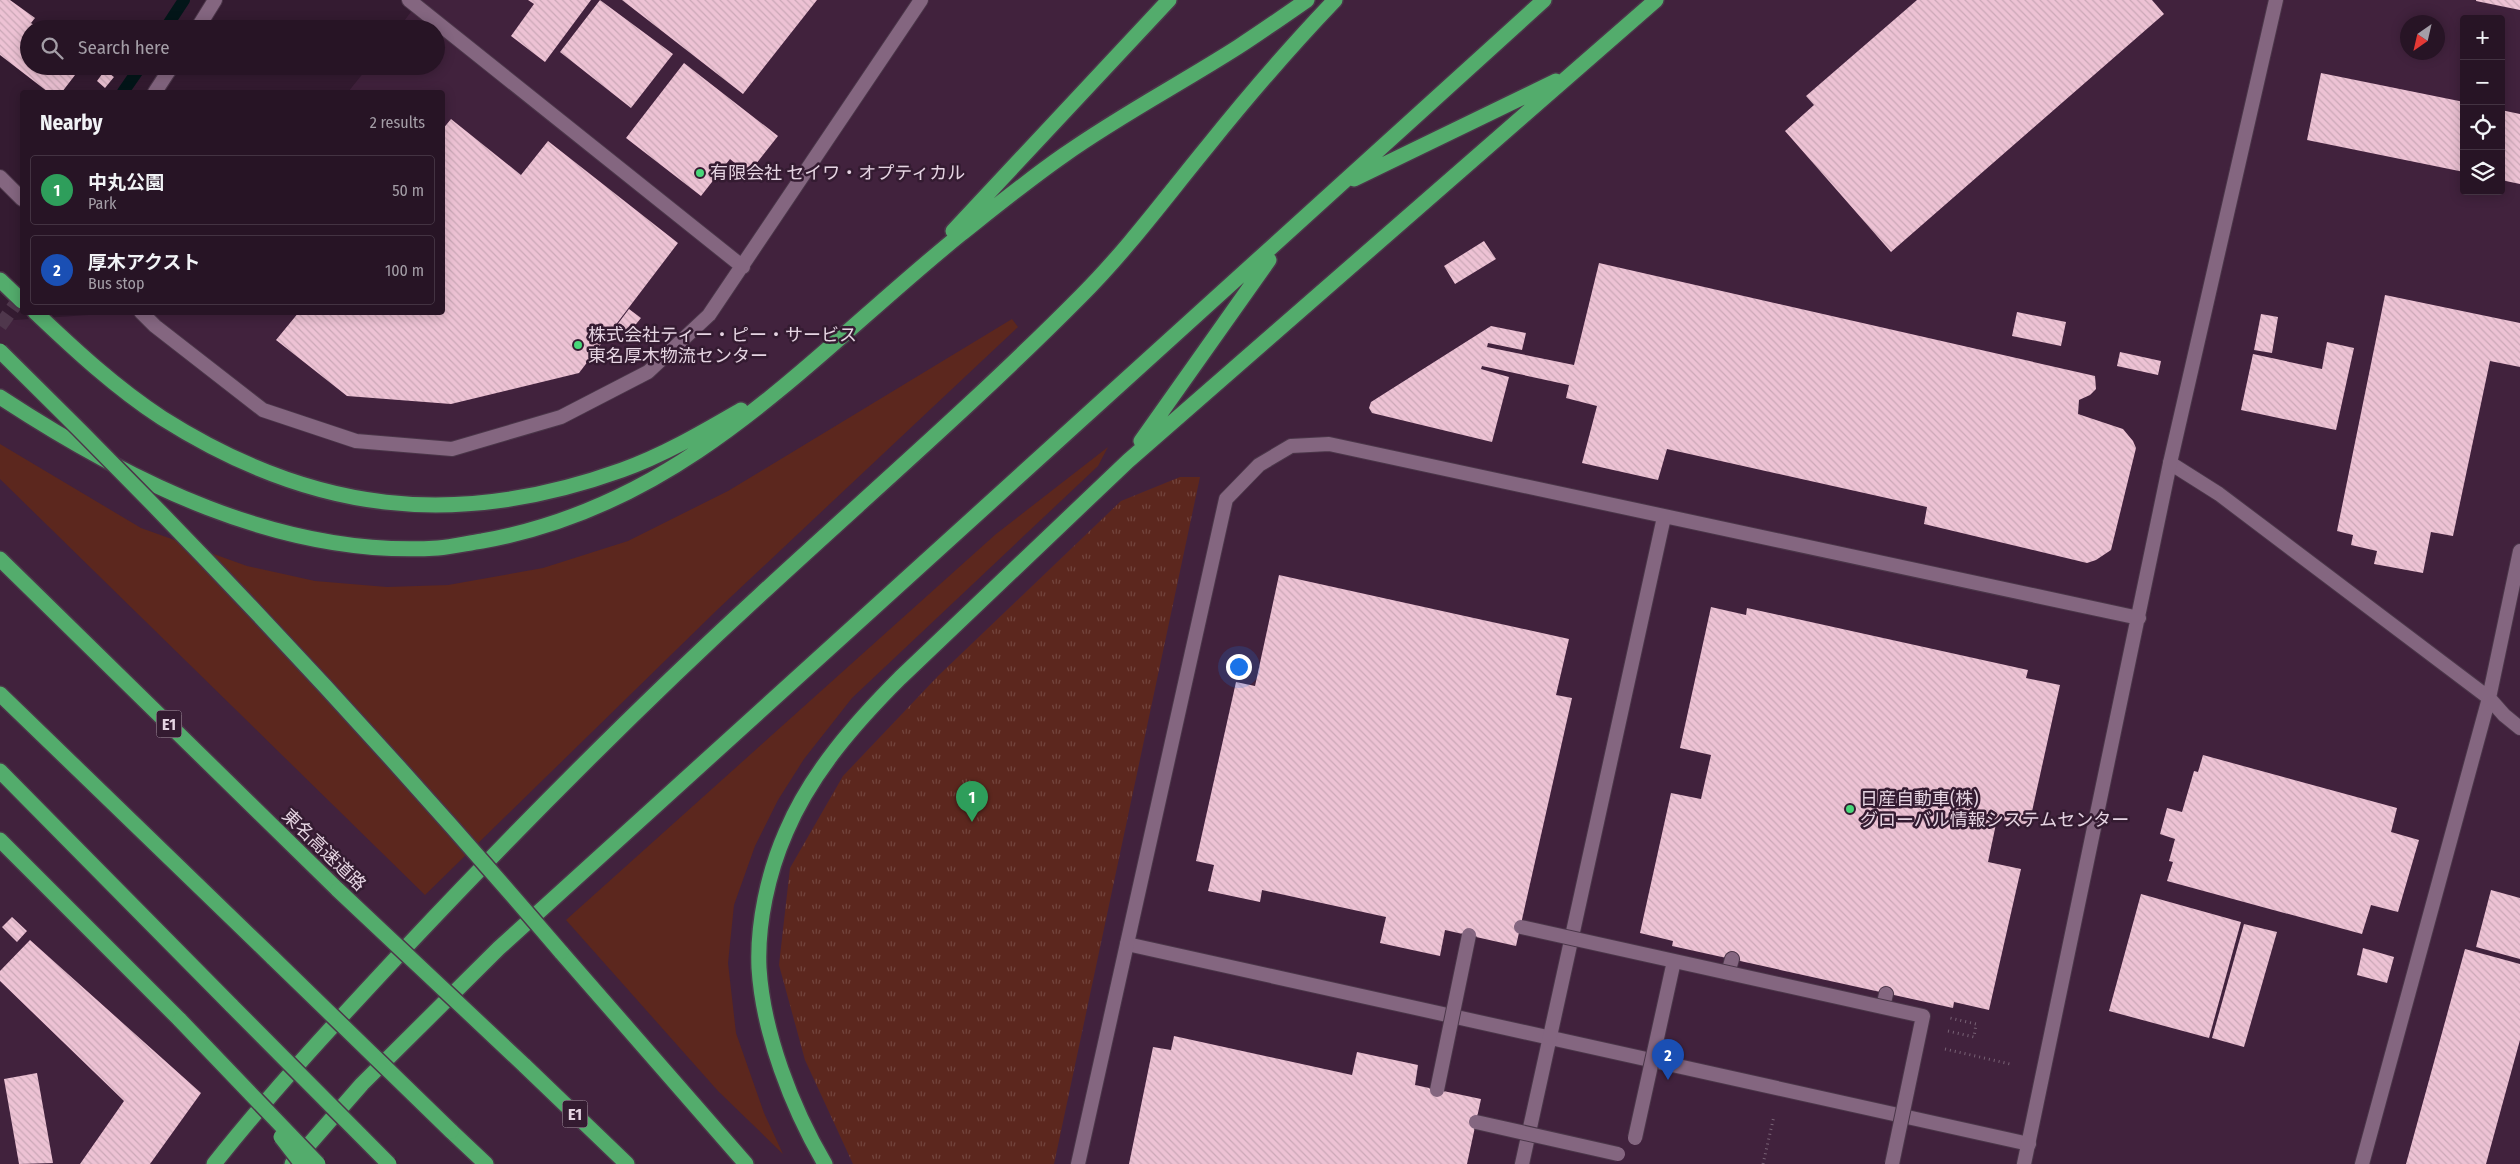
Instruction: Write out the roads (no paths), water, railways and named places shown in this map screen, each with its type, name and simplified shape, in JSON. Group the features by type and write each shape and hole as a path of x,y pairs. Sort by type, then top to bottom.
{"highway":[{"path":"916,270 1169,0"},
{"path":"0,397 86,450 147,482 233,517 286,532 386,549 440,548 546,527 599,507 651,481 699,451 747,417 916,270 1064,155 1238,47 1307,0"},
{"path":"214,1164 275,1089 314,1045 584,763 755,599 1020,356 1085,292 1147,222 1263,80 1335,0"},
{"path":"292,1164 362,1084 499,948 1284,238 1337,187 1544,0"},
{"path":"825,1164 799,1114 780,1064 766,1014 759,968 762,919 771,875 786,832 807,793 833,753 865,714 1128,461 1656,0"},
{"path":"1337,187 1574,71"},
{"path":"1128,461 1284,238"},
{"path":"0,280 20,299"},
{"path":"38,315 117,385 161,417 207,444 256,468 306,486 357,498 408,505 457,505 514,500 569,488 624,470 680,445 744,409 811,362"},
{"path":"0,352 185,538 326,686 448,819 746,1164"},
{"name":"東名高速道路","path":"0,559 338,890 627,1164"},
{"path":"0,694 486,1164"},
{"path":"0,771 389,1164"},
{"path":"0,840 180,1020 318,1164"},
{"path":"180,1020 251,1100 302,1164"}],"street":[{"path":"203,20 215,0"},
{"path":"409,0 434,20"},
{"path":"145,315 263,410 356,441 452,449 561,417 648,372 710,315 920,0"},
{"path":"2024,1164 2170,463 2276,0"},
{"path":"445,29 743,267"},
{"path":"156,90 166,75"},
{"path":"0,177 20,197"},
{"path":"1078,1164 1226,499 1259,464 1291,446 1329,444 2139,618"},
{"path":"2170,463 2219,494 2489,698 2504,715 2520,728"},
{"path":"1522,1164 1664,517"},
{"path":"2362,1164 2489,698 2520,551"},
{"path":"1521,927 1674,961 1730,966 1884,1000 1923,1016 1892,1164"},
{"path":"1437,1090 1469,935"},
{"path":"1127,944 2029,1144"},
{"path":"1635,1138 1674,961"},
{"path":"1476,1122 1618,1154"}],"waterway":[{"path":"171,20 184,0"},
{"path":"124,90 135,75"}],"tunnel":[{"path":"0,326 20,298"}],"place":[{"name":"有限会社 セイワ・オプティカル","path":"700,173"},
{"name":"株式会社ティー・ピー・サービス 東名厚木物流センター","path":"578,345"},
{"name":"日産自動車(株) グローバル情報システムセンター","path":"1850,809"},
{"name":"中丸公園","path":"972,822"},
{"name":"厚木アクスト","path":"1668,1080"}]}
